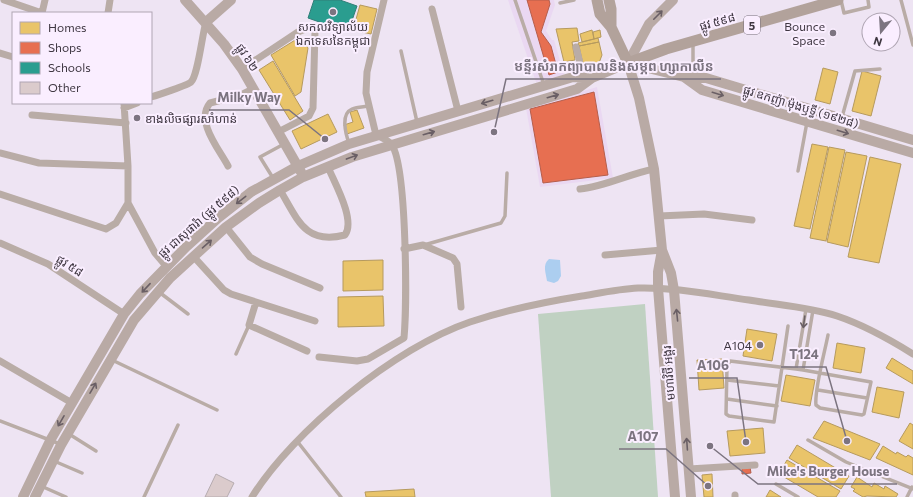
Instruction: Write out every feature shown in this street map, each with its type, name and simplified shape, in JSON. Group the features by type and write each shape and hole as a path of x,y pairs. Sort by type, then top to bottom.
{"main road":[{"name":"ផ្លូវ ៦២","path":"185,0 206,22 242,69 303,177"},
{"path":"597,0 600,14 611,27 628,63"},
{"path":"609,0 611,9 611,27"},
{"path":"628,63 649,24 673,0"},
{"name":"ផ្លូវ ៥៩៨","path":"628,63 693,42 839,0"},
{"path":"206,22 228,1"},
{"name":"ផ្លូវ ជាសុផារ៉ា (ផ្លូវ ៥៩៨)","path":"35,497 61,444 134,320 158,291 193,256 259,203 303,177 328,167 391,144 577,89 592,78 628,63"},
{"name":"ផ្លូវ ឧកញ៉ា ម៉ុងឫទ្ធី (១៩២៨)","path":"628,63 688,78 706,78 913,140"},
{"name":"មហាវិថី អង្គរ","path":"628,63 639,98 654,169 662,250 671,273 674,290 691,497"},
{"name":"ផ្លូវ ជាសុផារ៉ា (ផ្លូវ ៥៩៨)","path":"23,497 51,439 124,314 166,266 218,218 251,192 298,166 349,144 573,77 592,78"},
{"name":"ផ្លូវ ឧកញ៉ា ម៉ុងឫទ្ធី (១៩២៨)","path":"688,78 702,90 913,153"},
{"name":"មហាវិថី អង្គរ","path":"662,250 658,272 658,288 675,497"}],"street":[{"path":"4,0 39,12"},
{"path":"42,12 45,0"},
{"path":"108,12 110,0"},
{"path":"319,357 357,361 368,359 404,338 406,321 404,249 398,164 391,144 376,135 366,93 367,72 384,0"},
{"path":"432,9 458,111"},
{"path":"152,97 191,83 196,75 206,22"},
{"path":"242,69 298,32 310,27 315,31 313,108 309,116 278,132"},
{"path":"576,47 581,67 579,77"},
{"path":"0,54 12,57"},
{"path":"228,166 205,123 205,111 210,103 241,95 253,89"},
{"path":"124,105 128,166 128,203 155,253 166,266"},
{"path":"32,115 126,123"},
{"path":"0,153 38,163 128,166"},
{"path":"280,190 299,221 308,232 322,238 332,238 345,235 349,226 345,206 328,167"},
{"path":"580,189 606,184 636,172 654,169"},
{"path":"1,194 106,229 113,227 128,203"},
{"path":"658,216 704,214 752,220"},
{"path":"226,228 250,257 262,264 320,288"},
{"name":"ផ្លូវ ៥៨","path":"0,243 48,264 124,314"},
{"path":"404,249 423,245 453,258 458,264 461,307"},
{"path":"605,255 662,250"},
{"path":"193,256 224,290 315,321"},
{"path":"252,497 275,465 298,440 328,412 369,379 425,343 469,322 552,300 628,289 658,288 809,310 835,316 864,326 913,354"},
{"path":"256,302 249,325 307,351"},
{"path":"0,361 72,403"},
{"path":"689,469 755,465"}],"lane":[{"path":"515,0 544,86"},
{"path":"560,4 574,0"},
{"path":"839,0 844,13 869,7 868,0"},
{"path":"901,0 913,45"},
{"path":"688,78 693,42"},
{"path":"401,51 418,123"},
{"path":"842,118 855,71 880,69"},
{"path":"349,144 344,128 348,113 351,110 369,106"},
{"path":"798,171 807,121"},
{"path":"274,179 260,157 284,143"},
{"path":"423,245 501,223 505,216 507,173"},
{"path":"158,291 188,314"},
{"path":"796,369 809,310"},
{"path":"803,370 809,310"},
{"path":"236,354 249,325"},
{"path":"788,326 781,367 774,422 772,423 727,415 727,366 730,361 781,367 820,372 871,382 864,414 862,415 820,408 816,405 815,401 818,390 820,372 828,335"},
{"path":"110,359 217,410"},
{"path":"727,380 779,386"},
{"path":"818,390 867,398"},
{"path":"727,399 776,406"},
{"path":"0,421 61,444"},
{"path":"144,497 178,425"},
{"path":"68,433 96,450"},
{"path":"298,440 341,497"},
{"path":"808,440 846,462 913,488 906,497"},
{"path":"53,460 82,473"},
{"path":"30,482 66,497"},
{"path":"776,484 798,497"}],"shaded area":[{"path":"508,0 554,0 555,5 546,31 552,40 554,40 564,75 536,82"},
{"path":"597,87 613,178 540,187 526,108"}],"green space":[{"path":"645,304 658,497 551,497 538,314"}],"water":[{"path":"549,259 560,260 561,276 558,281 554,283 547,281 545,272 545,266"}],"building: Homes":[{"path":"360,5 377,9 371,34 353,30"},
{"path":"577,28 579,41 572,42 575,60 564,62 556,29"},
{"path":"592,30 594,39 582,42 580,34"},
{"path":"600,30 601,37 594,39 593,32"},
{"path":"300,37 308,48 301,92 295,96 271,55"},
{"path":"598,38 599,42 579,46 578,43"},
{"path":"599,42 602,55 599,63 595,66 584,69 579,46"},
{"path":"273,61 303,111 290,120 259,70"},
{"path":"823,68 838,72 830,104 815,100"},
{"path":"862,71 881,76 871,116 852,111"},
{"path":"357,110 364,128 347,134 344,125 353,122 350,112"},
{"path":"328,114 337,132 301,149 292,131"},
{"path":"812,144 828,147 810,229 794,226"},
{"path":"829,147 845,150 826,241 810,238"},
{"path":"846,152 867,156 848,247 827,242"},
{"path":"870,157 901,164 879,263 848,257"},
{"path":"383,260 383,290 343,291 343,261"},
{"path":"383,296 384,326 338,327 338,297"},
{"name":"A104","path":"747,329 777,334 772,361 743,356"},
{"path":"837,343 865,348 861,373 833,368"},
{"path":"892,358 913,371 913,384 886,368"},
{"path":"722,359 724,388 699,390 697,360"},
{"path":"786,375 815,380 810,406 781,401"},
{"path":"877,387 904,392 899,418 872,412"},
{"path":"824,421 880,444 870,460 813,438"},
{"path":"910,423 913,425 913,449 899,441"},
{"path":"763,428 765,453 730,456 727,431"},
{"path":"797,445 849,476 841,489 789,458"},
{"path":"883,446 896,454 897,452 906,457 908,455 913,458 913,475 876,458"},
{"path":"787,460 840,491 836,497 818,497 779,474"},
{"path":"712,474 713,497 704,497 702,475"},
{"path":"857,477 872,487 874,483 884,489 885,486 898,494 896,497 863,497 853,491 855,489 851,487"},
{"path":"414,489 415,497 366,497 365,492"},
{"path":"770,490 781,497 766,497"}],"building: Shops":[{"path":"527,0 549,0 550,4 541,32 551,46 558,72 549,75"},
{"path":"594,92 608,175 543,183 530,109"},
{"path":"750,467 751,473 742,474 742,468"}],"building: Schools":[{"name":"សកលវិទ្យាល័យ ឯកទេសនៃកម្ពុជា","path":"314,0 340,0 357,6 348,32 308,18"}],"building: Other":[{"path":"216,474 234,483 227,497 205,497"}],"place":[{"name":"សកលវិទ្យាល័យ ឯកទេសនៃកម្ពុជា","path":"333,12"},
{"name":"Bounce Space","path":"833,33"},
{"name":"ខាងលិចផ្សារសាំហាន់","path":"137,118"},
{"name":"មន្ទីរសំរាកព្យាបាលនិងសម្ភព ហ្សាកាលីន","path":"494,132"},
{"name":"Milky Way","path":"325,139"},
{"name":"A104","path":"760,345"},
{"name":"T124","path":"847,441"},
{"name":"A106","path":"746,442"},
{"name":"Mike's Burger House","path":"710,446"},
{"name":"A107","path":"708,486"}]}
